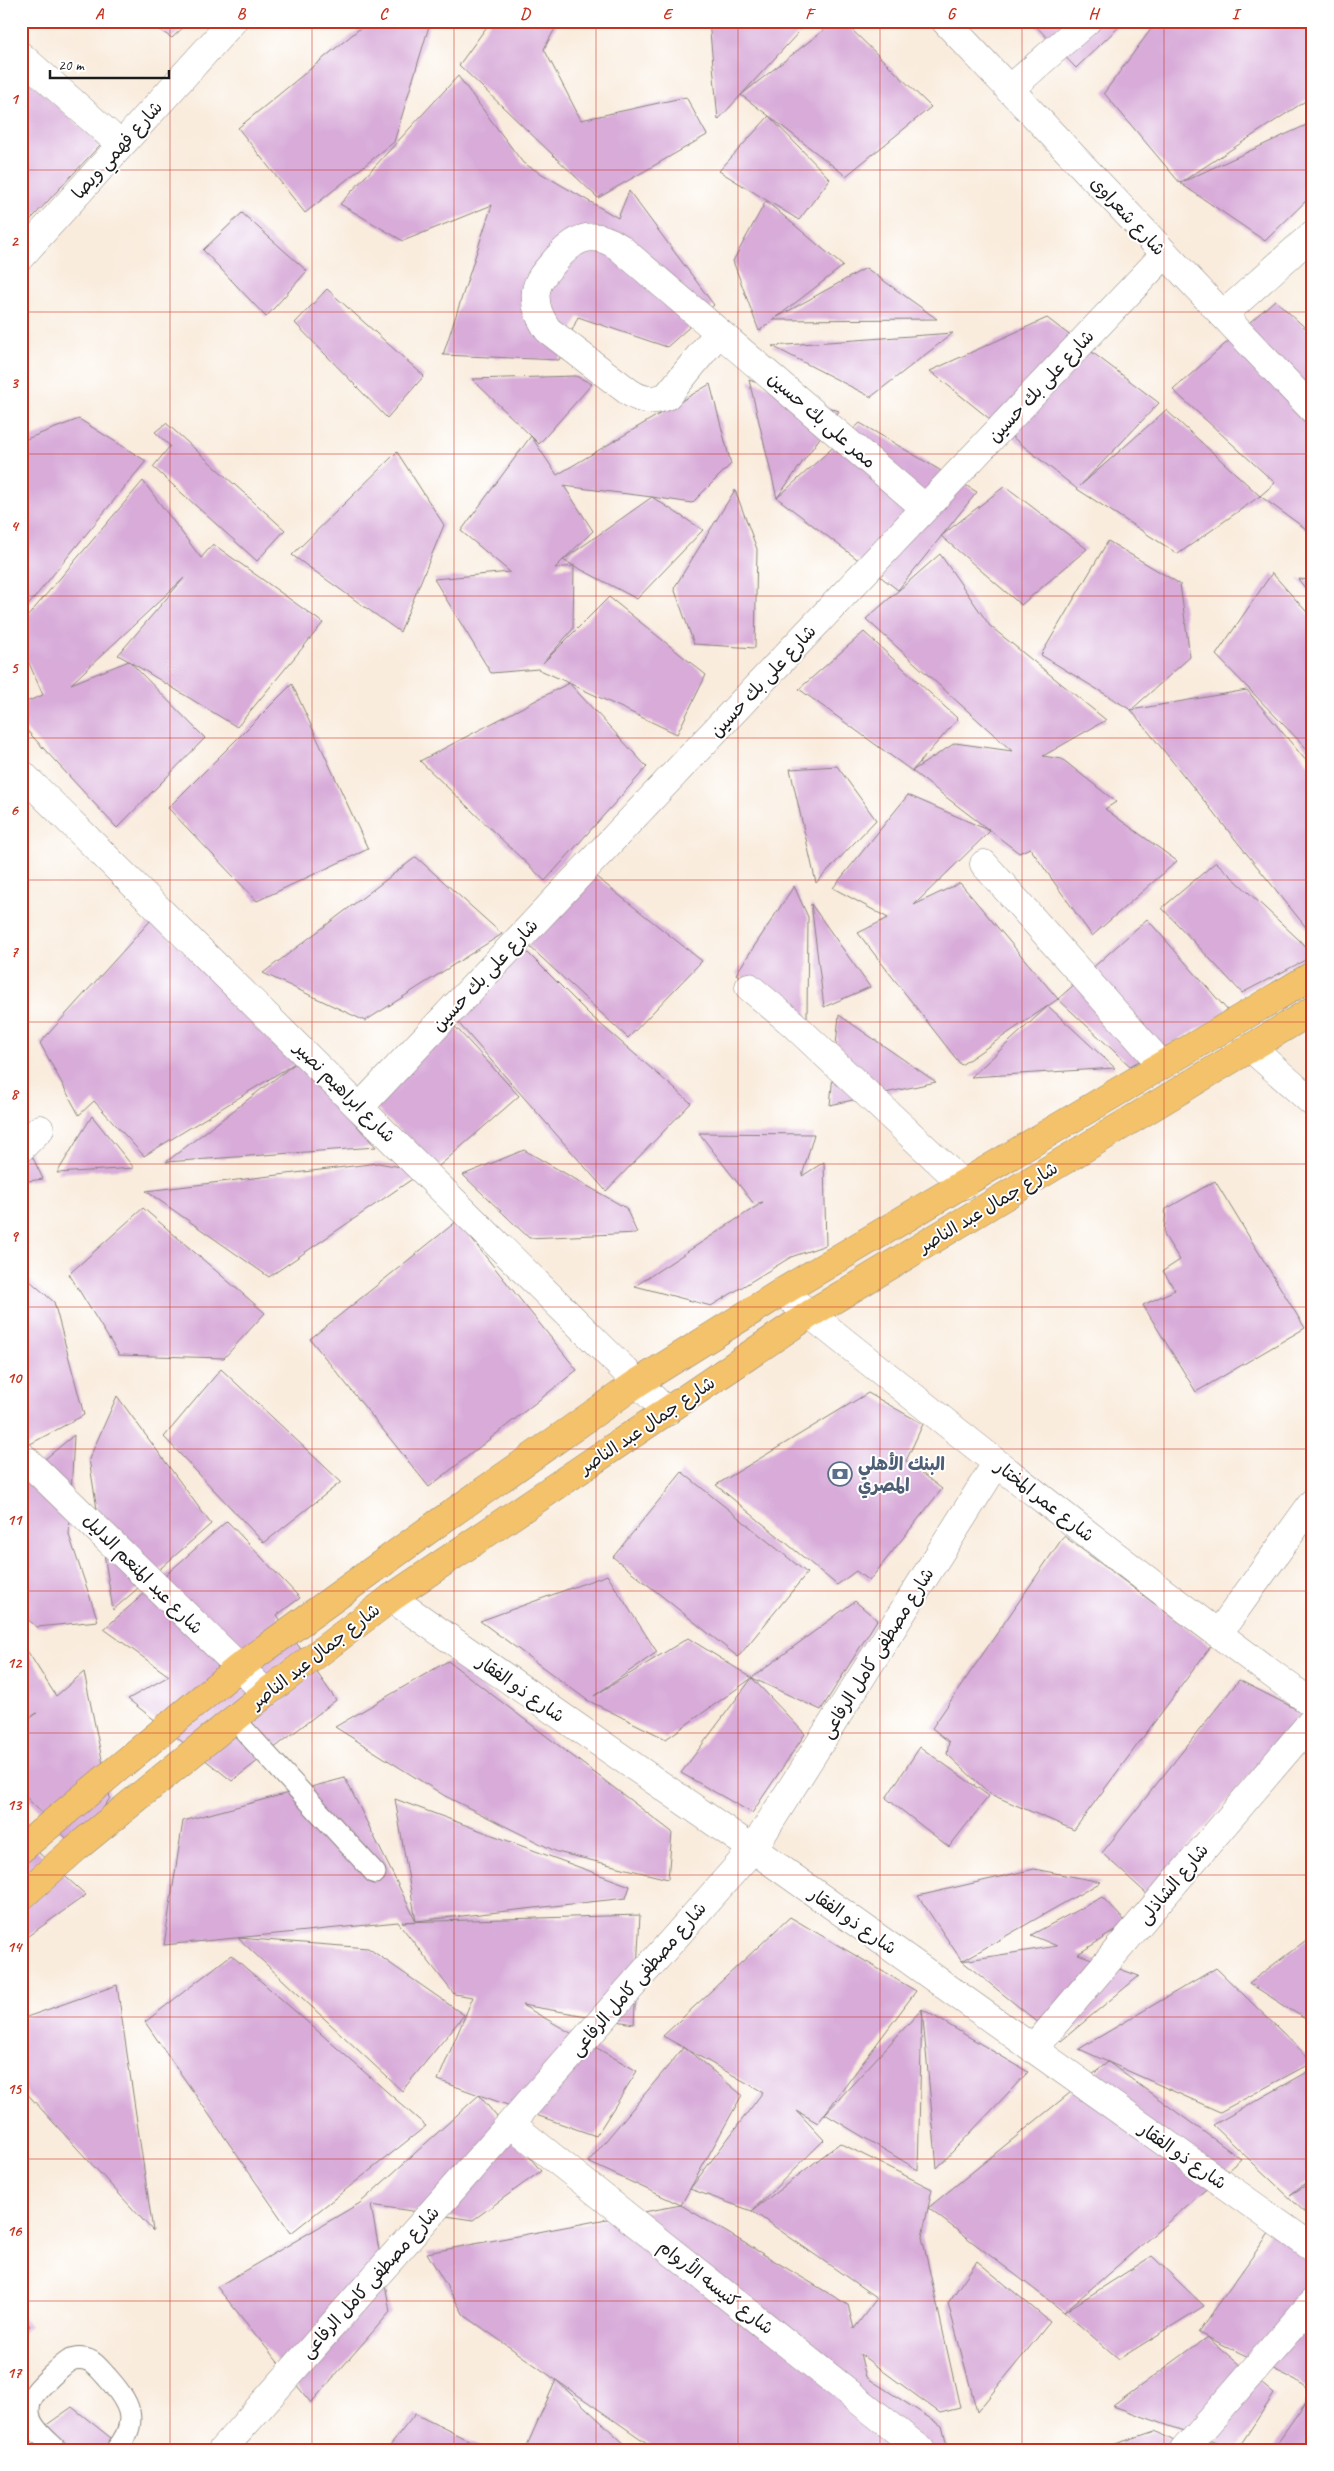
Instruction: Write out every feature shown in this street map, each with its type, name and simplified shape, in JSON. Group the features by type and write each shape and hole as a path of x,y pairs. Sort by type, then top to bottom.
{"main road":[{"name":"شارع جمال عبد الناصر","path":"24,1840 238,1668 438,1523 638,1383 782,1292 1313,975"},
{"name":"شارع جمال عبد الناصر","path":"21,1896 76,1848 266,1693 391,1598 810,1314 1313,1010"}],"street":[{"name":"شارع فهمي ويصا","path":"21,256 233,21"},
{"name":"شارع شعراوى","path":"945,21 1313,410"},
{"path":"1010,90 1087,21"},
{"path":"21,56 121,145"},
{"path":"1223,315 1313,234"},
{"name":"ممر على بك حسين","path":"719,332 667,396 658,400 638,398 548,330 540,319 536,305 536,291 540,277 565,249 586,237 598,237 609,240 619,247 719,332 925,508"},
{"name":"شارع على بك حسين","path":"360,1107 1165,254"},
{"name":"شارع ابراهيم نصير","path":"21,773 667,1412"},
{"path":"984,864 1162,1065"},
{"path":"749,987 792,1023 964,1185"},
{"path":"1251,1048 1313,1103"},
{"name":"شارع عمر المختار","path":"782,1292 996,1464 1218,1634 1313,1704"},
{"name":"شارع عبد المنعم الدليل","path":"21,1455 238,1668 266,1693"},
{"name":"شارع مصطفى كامل الرفاعى","path":"222,2450 753,1850 996,1464"},
{"path":"1218,1634 1313,1502"},
{"name":"شارع ذو الفقار","path":"391,1598 753,1850 1313,2248"},
{"name":"شارع الشاذلى","path":"1033,2049 1313,1720"},
{"name":"شارع كنيسه الأروام","path":"511,2124 921,2450"},
{"path":"1184,2450 1313,2302"}],"lane":[{"path":"234,1719 375,1873"},
{"path":"57,2450 35,2427 30,2418 29,2407 33,2396 68,2362 86,2359 95,2363 125,2398 130,2412 130,2427 124,2441 116,2450"}],"building":[{"path":"145,21 190,21 172,38"},
{"path":"369,21 430,23 394,142 305,213 238,128"},
{"path":"491,21 559,21 544,49 581,120 686,97 707,135 598,198 459,65"},
{"path":"709,21 809,21 718,120"},
{"path":"835,21 843,21 931,107 846,176 741,95"},
{"path":"1031,21 1125,21 1076,68"},
{"path":"1157,21 1305,21 1313,32 1313,96 1180,183 1104,93"},
{"path":"21,73 100,145 21,230"},
{"path":"458,76 523,163 618,218 629,191 714,305 667,347 578,317 559,360 443,355 492,205 403,241 340,204"},
{"path":"769,116 830,179 799,220 719,171"},
{"path":"1313,122 1313,194 1265,241 1180,183"},
{"path":"766,201 843,266 759,331 733,261"},
{"path":"242,213 307,271 266,317 203,250"},
{"path":"866,268 937,319 772,320"},
{"path":"327,289 424,376 387,418 295,323"},
{"path":"1275,300 1313,335 1313,534 1260,496 1275,483 1173,390"},
{"path":"1047,318 1159,403 1080,486 1166,410 1260,496 1178,554 1077,489 930,371"},
{"path":"953,333 871,397 772,346"},
{"path":"576,376 592,384 539,444 472,379"},
{"path":"749,380 839,411 777,498"},
{"path":"710,384 731,464 692,503 564,486 593,531 555,568 574,566 573,629 543,663 609,597 706,675 677,734 538,669 491,673 434,579 510,572 461,531 531,436 557,475"},
{"path":"79,419 146,461 21,614 21,441"},
{"path":"166,423 285,530 257,561 153,467 170,446 155,432"},
{"path":"860,423 977,492 898,590 777,498"},
{"path":"397,452 444,525 400,632 292,555"},
{"path":"143,481 201,558 213,544 323,623 237,727 130,662 205,738 117,828 21,724 21,704 43,695 21,645 21,624","holes":["184,578 118,655 129,661 71,684"]},
{"path":"1005,486 1087,549 1021,605 941,536"},
{"path":"735,490 757,549 755,648 694,644 674,588"},
{"path":"652,497 703,530 637,599 563,560"},
{"path":"1108,541 1180,584 1190,657 1131,710 1041,655"},
{"path":"940,554 990,626 1106,720 1043,756 1062,759 1116,802 1105,809 1177,861 1092,936 1030,848 1019,853 912,771 955,743 1012,751 866,619"},
{"path":"1272,573 1313,619 1313,755 1216,655"},
{"path":"1298,579 1313,580 1313,598"},
{"path":"864,632 958,719 912,771 799,689"},
{"path":"569,683 647,767 545,881 420,761"},
{"path":"292,684 368,849 257,901 168,808"},
{"path":"1247,690 1313,769 1313,936 1131,710"},
{"path":"837,766 876,820 816,883 790,769"},
{"path":"908,795 990,831 914,905 960,883 1058,999 961,1065 858,933 888,918 833,888"},
{"path":"416,857 502,934 365,1021 263,973"},
{"path":"1216,862 1313,953 1313,956 1242,993 1162,908"},
{"path":"590,872 702,961 628,1038 528,945"},
{"path":"794,886 808,917 807,1018 736,974"},
{"path":"811,904 870,987 824,1007"},
{"path":"1147,919 1229,1012 1130,1066 1058,999"},
{"path":"151,920 299,1061 376,1147 166,1162 297,1062 144,1156 94,1101 79,1115 40,1043"},
{"path":"522,947 590,1015 691,1103 606,1191 454,1018"},
{"path":"1048,1006 1115,1068 971,1077"},
{"path":"839,1015 936,1082 830,1105"},
{"path":"449,1020 519,1096 438,1167 374,1106"},
{"path":"92,1116 134,1168 57,1173"},
{"path":"21,1133 43,1179 21,1182"},
{"path":"699,1133 814,1134 802,1176 824,1162 826,1245 791,1257 711,1306 635,1286 763,1202 754,1204"},
{"path":"524,1150 626,1208 637,1233 529,1238 463,1175"},
{"path":"378,1163 424,1171 269,1277 146,1191"},
{"path":"1215,1181 1305,1328 1196,1392 1143,1305 1175,1290 1163,1271 1180,1260 1164,1235 1166,1209"},
{"path":"143,1208 265,1313 224,1358 119,1355 69,1274"},
{"path":"457,1221 577,1370 429,1487 310,1339"},
{"path":"21,1273 54,1302 84,1415 21,1449"},
{"path":"221,1369 341,1482 264,1543 164,1437"},
{"path":"868,1393 923,1424 906,1461 942,1489 869,1581 856,1571 837,1585 716,1485"},
{"path":"117,1396 211,1524 113,1610 89,1459"},
{"path":"74,1435 69,1535 98,1621 37,1627 21,1614 21,1479"},
{"path":"682,1472 807,1573 738,1657 613,1557"},
{"path":"227,1521 300,1598 277,1615 336,1700 232,1781 128,1699 169,1676 104,1629"},
{"path":"1064,1536 1211,1646 1074,1830 990,1794 947,1754 949,1742 932,1728"},
{"path":"607,1575 657,1652 594,1696 688,1638 752,1678 666,1739 587,1700 480,1621"},
{"path":"855,1601 877,1620 821,1710 752,1678"},
{"path":"21,1641 56,1696 84,1672 110,1798 76,1848 21,1792 21,1726 37,1713 21,1723"},
{"path":"448,1661 672,1832 668,1879 557,1852 445,1796 335,1727"},
{"path":"752,1678 805,1734 752,1813 681,1773"},
{"path":"1239,1680 1302,1712 1148,1895 1102,1853"},
{"path":"920,1747 989,1796 949,1847 886,1798"},
{"path":"345,1778 416,1921 402,1922 640,1915 634,2024 522,2005 637,2071 596,2136 438,2080 473,1997 454,1994 398,1922 164,1945 183,1821"},
{"path":"395,1799 630,1886 626,1898 416,1921"},
{"path":"21,1837 86,1895 21,1941"},
{"path":"1034,1869 1101,1882 962,1961 918,1896"},
{"path":"1102,1897 1127,1923 1078,1954 1139,1976 1061,2041 962,1961 1057,1946 1031,1935"},
{"path":"790,1917 916,1991 818,2123 797,2111 824,2140 752,2211 690,2189 763,2092 663,2036"},
{"path":"1313,1935 1313,2024 1249,1983"},
{"path":"238,1938 368,1948 464,2015 402,2091"},
{"path":"231,1955 426,2126 291,2233 145,2022"},
{"path":"1216,1968 1313,2062 1220,2112 1079,2049"},
{"path":"117,1985 153,2231 21,2087 21,2019"},
{"path":"922,2009 1028,2072 937,2168"},
{"path":"922,2009 918,2170 825,2114"},
{"path":"684,2047 742,2095 681,2205 588,2162"},
{"path":"1108,2062 1241,2159 1064,2312 928,2208"},
{"path":"1313,2069 1313,2177 1290,2195 1313,2181 1313,2220 1213,2125"},
{"path":"479,2095 541,2171 473,2220 371,2205 390,2312 311,2403 217,2287 360,2203"},
{"path":"840,2143 932,2189 922,2237 960,2408 940,2413 860,2354 866,2377 942,2426 948,2450 657,2450 464,2315 427,2253 681,2205 848,2305 854,2329 877,2298 752,2211"},
{"path":"1277,2222 1313,2258 1313,2450 1272,2450 1312,2393 1296,2380 1198,2333"},
{"path":"1152,2256 1204,2306 1119,2359 1064,2312"},
{"path":"977,2261 1050,2322 977,2412 948,2303"},
{"path":"21,2315 30,2326 21,2334"},
{"path":"1207,2337 1274,2394 1237,2450 1113,2406"},
{"path":"556,2380 631,2450 525,2450"},
{"path":"72,2407 126,2450 21,2450 21,2443"},
{"path":"415,2414 488,2450 387,2450"},
{"path":"1155,2431 1191,2450 1100,2450 1100,2449"}],"place":[{"name":"البنك الأهلي المصري","path":"840,1474"}]}
